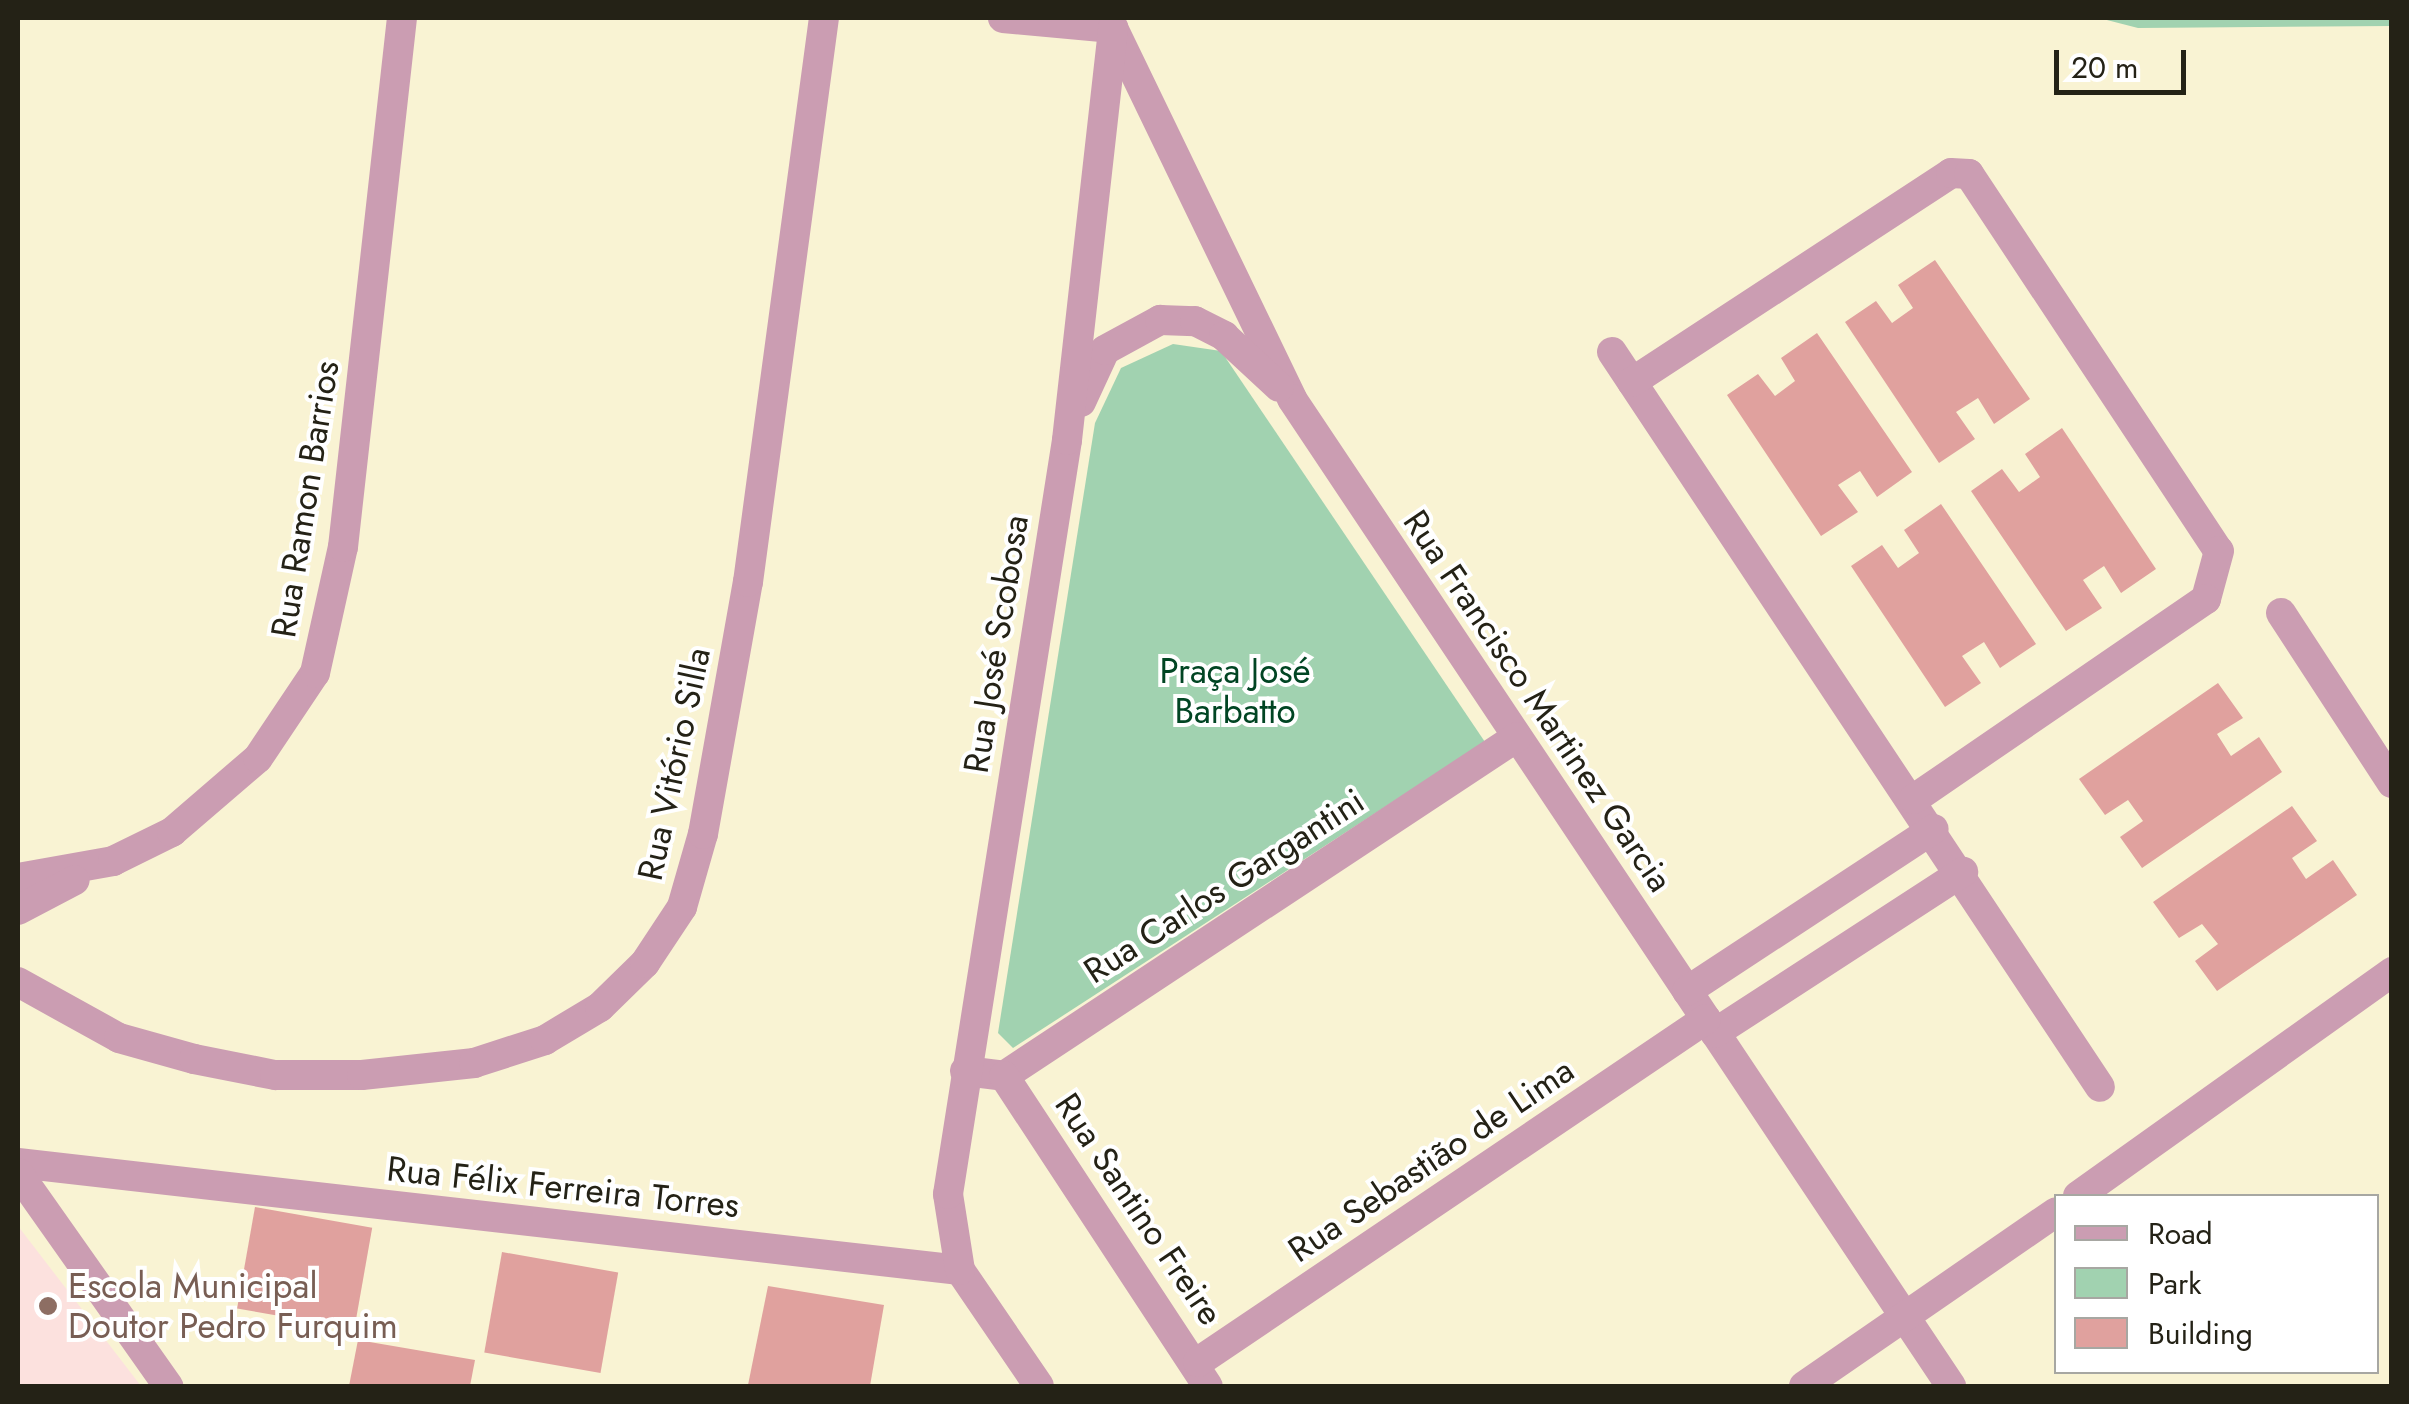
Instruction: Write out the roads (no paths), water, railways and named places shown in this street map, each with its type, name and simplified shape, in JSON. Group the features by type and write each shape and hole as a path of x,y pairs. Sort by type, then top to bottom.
{"street":[{"name":"Rua Ramon Barrios","path":"18,878 113,862 219,796 290,720 315,673 343,547 402,18"},
{"name":"Rua Vitório Silla","path":"18,982 120,1038 275,1075 362,1075 474,1063 544,1040 600,1008 645,963 682,908 703,834 748,582 824,18"},
{"path":"1003,18 1112,28"},
{"name":"Rua Francisco Martinez Garcia","path":"1112,28 1292,399 1951,1386"},
{"name":"Rua José Scobosa","path":"960,1270 948,1194 1067,440 1112,28"},
{"path":"1632,382 1951,173 1969,174 2219,551 2206,599 1914,799"},
{"path":"1067,440 1105,350 1160,320 1224,336 1292,399"},
{"path":"1612,352 1934,828 2100,1087"},
{"path":"2281,613 2392,783"},
{"name":"Rua Carlos Gargantini","path":"1004,1076 1518,736"},
{"path":"1687,992 1934,828"},
{"path":"18,910 113,862"},
{"name":"Rua Sebastião de Lima","path":"1203,1374 1710,1026 1963,872"},
{"path":"2081,1194 2392,972"},
{"path":"965,1071 1004,1076"},
{"name":"Rua Santino Freire","path":"1004,1076 1203,1374"},
{"name":"Rua Félix Ferreira Torres","path":"18,1163 960,1270"},
{"path":"18,1173 168,1386"},
{"path":"1804,1386 2054,1213"},
{"path":"960,1270 1024,1381"}],"place":[{"name":"Escola Municipal Doutor Pedro Furquim","path":"48,1306"}],"park label":[{"name":"Praça José Barbatto","path":"1235,691"}]}
